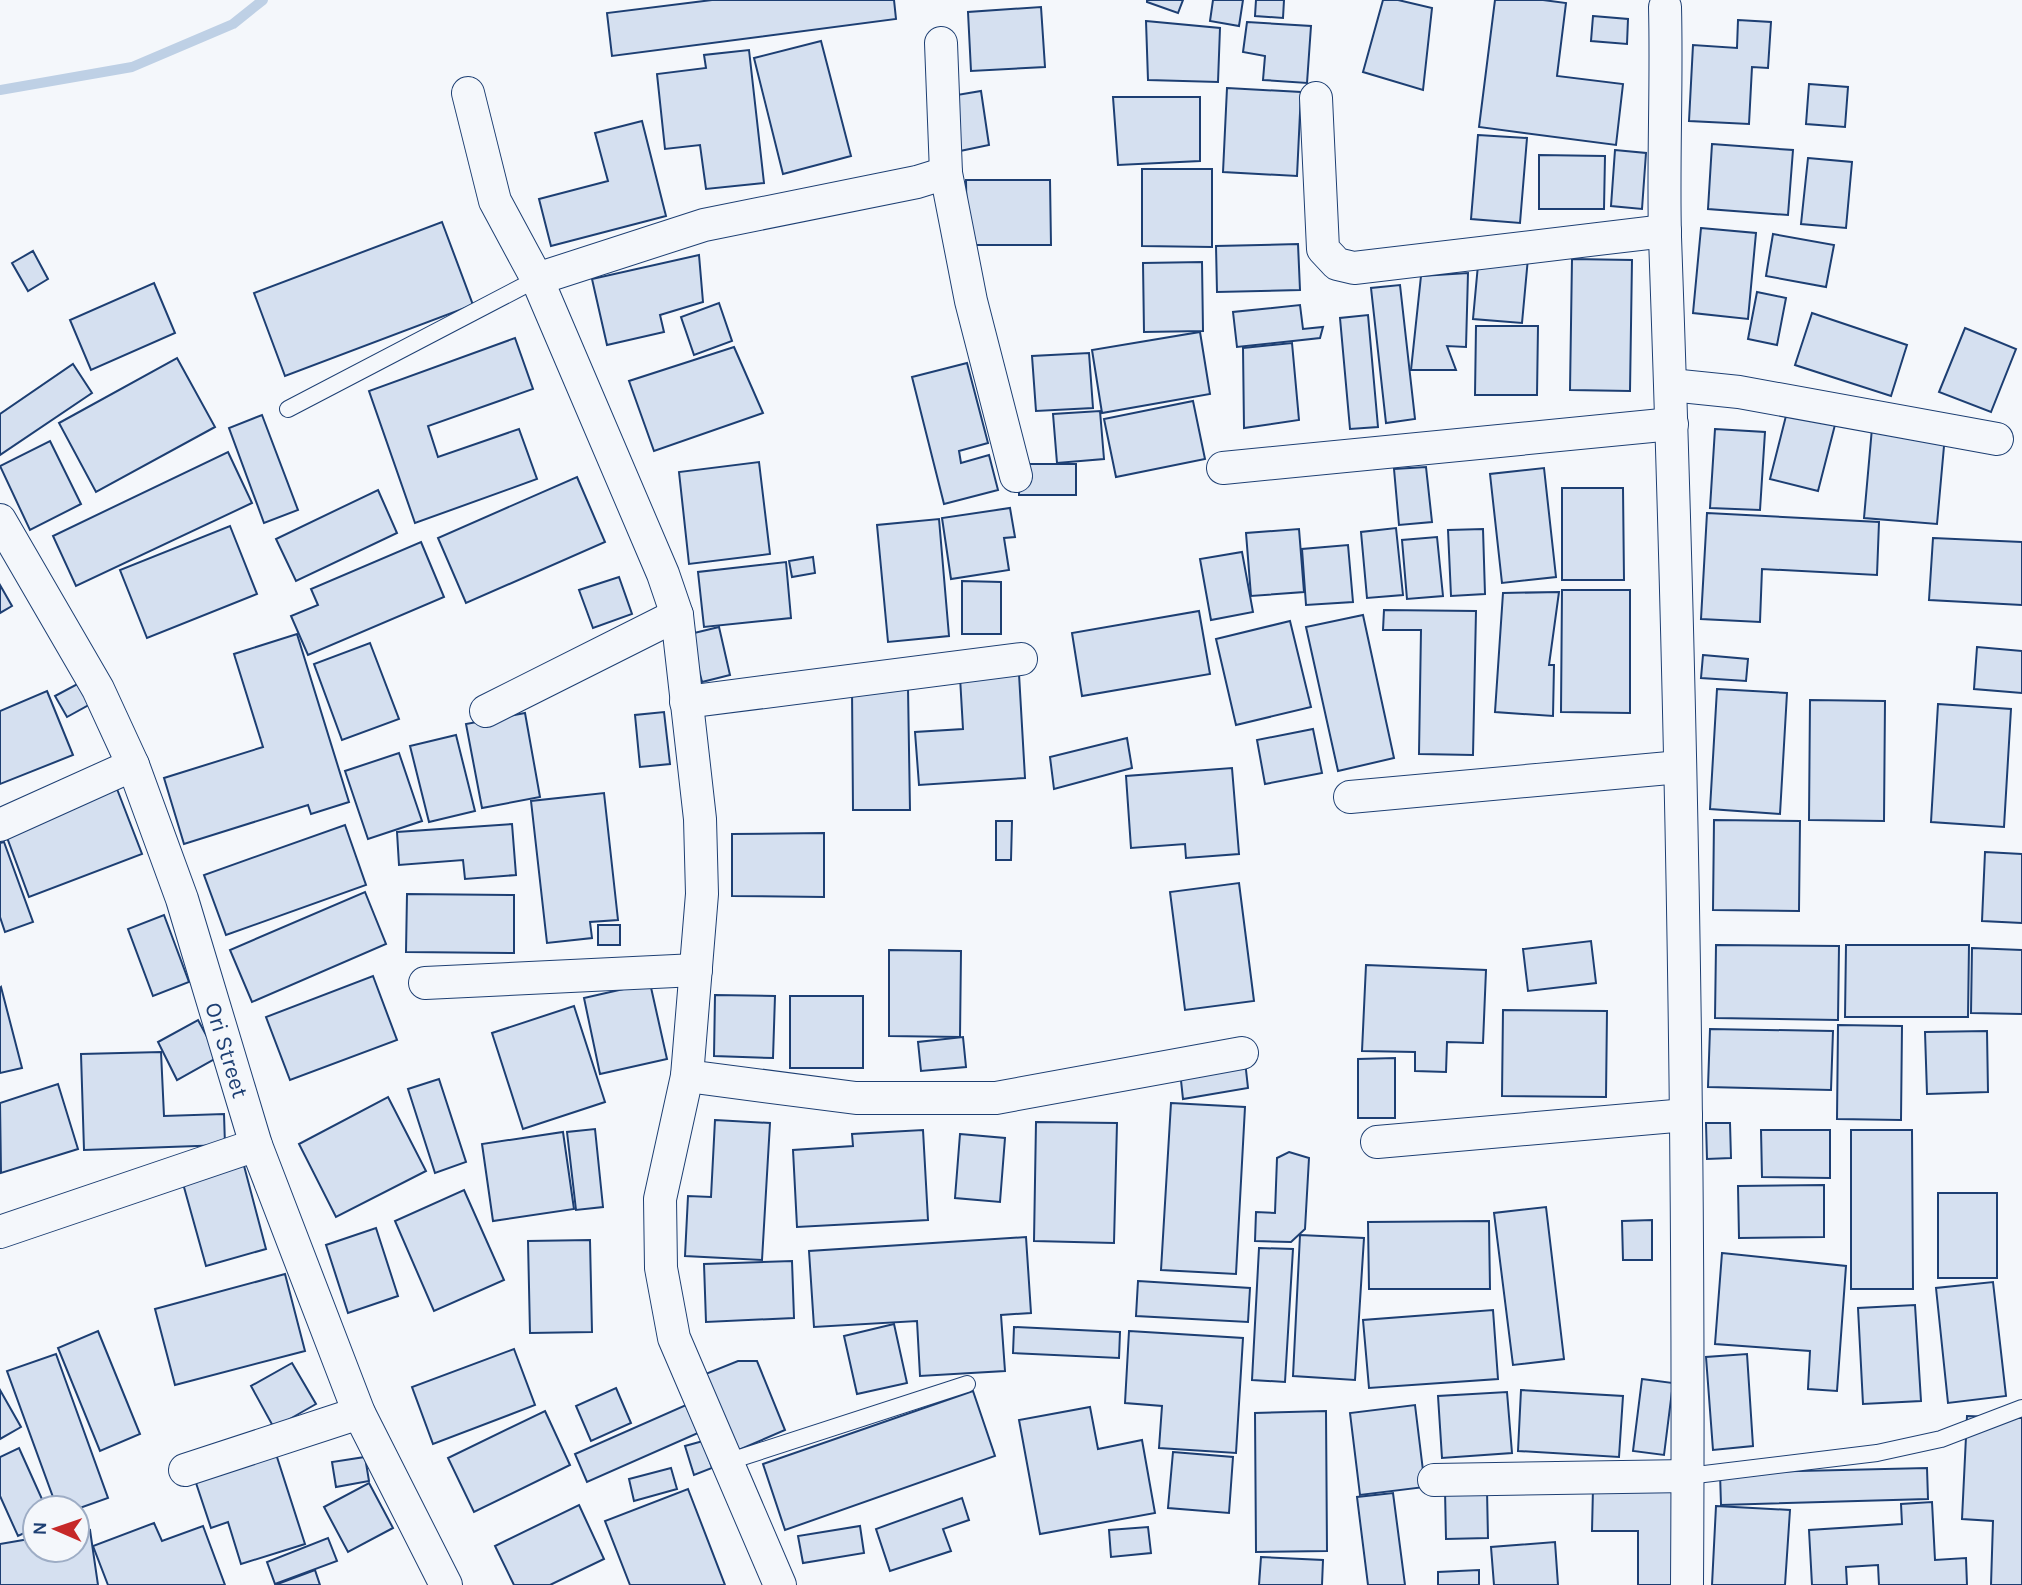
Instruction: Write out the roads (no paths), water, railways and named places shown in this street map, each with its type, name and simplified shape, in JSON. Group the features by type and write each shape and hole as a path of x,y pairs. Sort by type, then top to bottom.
{"street":[{"path":"1665,7 1665,231 1672,424 1686,1115 1687,1585"},
{"path":"941,43 946,173 971,301 1016,476"},
{"path":"468,93 495,201 537,279 663,574 677,615 700,819 702,894 687,1076 660,1199 661,1268 674,1338 780,1585"},
{"path":"1316,98 1323,250 1337,264 1354,268 1665,231"},
{"path":"537,279 704,225 917,182 946,173"},
{"path":"1671,385 1739,392 1997,439"},
{"path":"1223,468 1672,424"},
{"name":"Ori Street","path":"0,520 98,689 133,765 182,899 256,1145 359,1413 446,1585"},
{"path":"486,711 677,615"},
{"path":"686,702 1021,659"},
{"path":"0,825 133,765"},
{"path":"1350,797 1680,767"},
{"path":"425,983 696,970"},
{"path":"687,1076 856,1098 996,1098 1242,1054"},
{"path":"1377,1142 1686,1115"},
{"path":"0,1232 256,1145"},
{"path":"185,1470 359,1413"},
{"path":"1434,1480 1688,1476"}],"lane":[{"path":"288,409 537,279"},
{"path":"727,1462 967,1384"},
{"path":"1688,1476 1877,1453 1941,1439 2022,1408"}],"waterway":[{"path":"0,90 132,67 233,24 263,0"}]}
